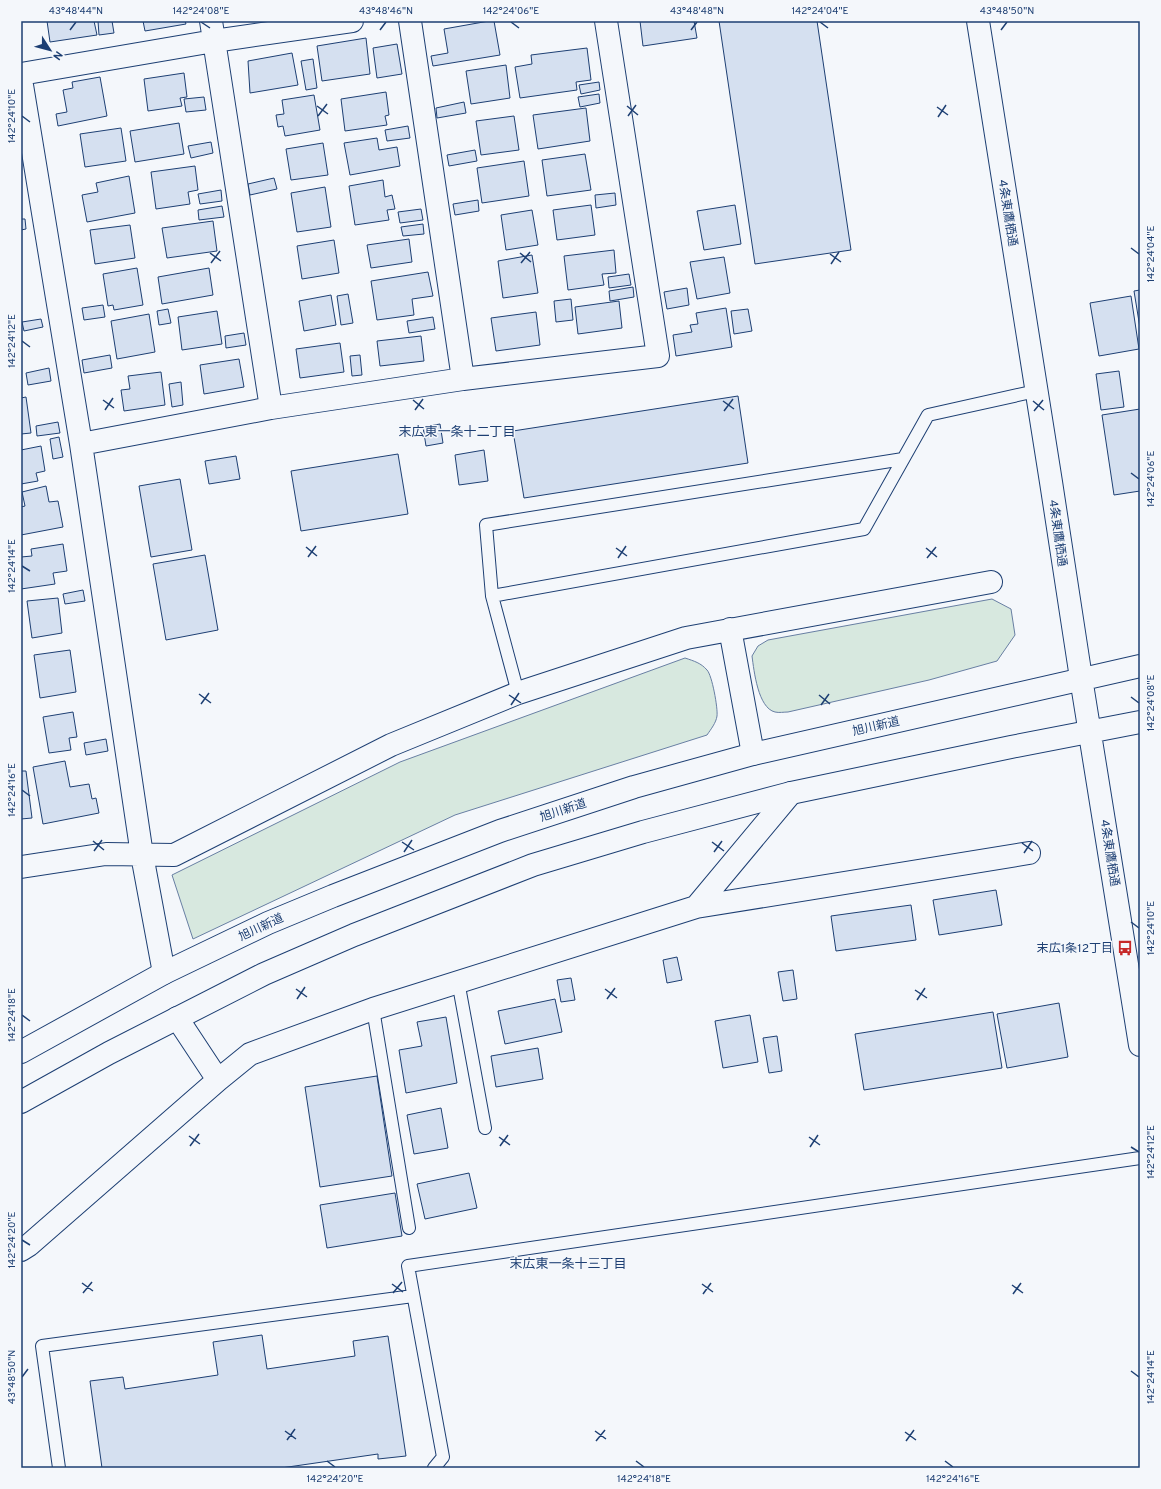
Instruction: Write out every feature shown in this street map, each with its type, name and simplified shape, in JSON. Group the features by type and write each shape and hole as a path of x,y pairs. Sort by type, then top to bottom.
{"main road":[{"path":"21,74 212,31 352,21"},
{"path":"410,21 463,379"},
{"path":"81,444 271,408 463,379 658,356 606,21"},
{"name":"4条東鷹栖通","path":"978,21 1080,678 1090,731 1140,1045"},
{"path":"212,31 271,408"},
{"path":"21,79 81,444 142,855 164,973"},
{"path":"21,867 106,854 174,854 391,745 518,693 686,638 991,582"},
{"path":"730,629 753,754"},
{"name":"旭川新道","path":"21,1052 164,973 268,923 332,896 500,831 634,787 753,754 1080,678 1140,666"},
{"path":"21,1102 109,1053 264,974 354,935 533,865 643,832 791,793 1140,722"},
{"path":"696,907 791,793"},
{"path":"21,1250 29,1245 218,1080 250,1054 373,1008 696,907 1029,853"},
{"path":"177,1018 218,1080"}],"lane":[{"path":"492,596 864,529 928,415 1036,391"},
{"path":"518,693 492,596 486,525 903,459"},
{"path":"458,981 485,1128"},
{"path":"373,1008 409,1228"},
{"path":"434,1468 443,1457 408,1266 1140,1158"},
{"path":"59,1468 42,1346 413,1296"}],"shaded area":[{"path":"992,599 1011,609 1015,635 997,661 929,680 788,712 775,712 769,709 761,696 752,656 758,646 768,640"},
{"path":"685,658 694,661 707,670 713,685 717,716 707,735 455,815 193,939 172,875 400,762"}],"building":[{"path":"47,21 94,21 97,35 50,42"},
{"path":"98,21 112,21 114,33 99,35"},
{"path":"143,21 185,21 186,24 145,31"},
{"path":"494,21 500,55 433,66 431,56 448,53 444,29"},
{"path":"640,21 694,21 697,38 643,46"},
{"path":"719,21 817,21 851,250 755,264"},
{"path":"366,38 370,74 322,81 317,46"},
{"path":"397,44 402,74 377,78 373,48"},
{"path":"587,48 591,80 576,82 577,90 520,98 515,67 532,64 531,55"},
{"path":"292,53 298,85 250,93 248,61"},
{"path":"313,59 317,88 306,90 301,61"},
{"path":"506,65 510,98 471,104 466,71"},
{"path":"184,73 187,97 180,98 182,106 148,111 144,79"},
{"path":"100,77 107,116 58,126 56,114 67,112 63,90 73,88 72,82"},
{"path":"599,82 600,90 581,94 579,85"},
{"path":"386,92 389,115 385,116 387,125 345,131 341,99"},
{"path":"599,94 600,103 580,107 578,97"},
{"path":"314,95 320,130 285,136 283,126 278,127 276,115 284,114 282,100"},
{"path":"204,97 206,110 186,112 184,99"},
{"path":"464,102 466,113 437,118 436,108"},
{"path":"586,108 590,141 538,149 533,115"},
{"path":"514,116 519,150 481,155 476,121"},
{"path":"179,123 184,154 135,162 130,131"},
{"path":"408,126 410,138 387,141 385,130"},
{"path":"121,128 126,161 85,167 80,134"},
{"path":"377,138 379,150 397,147 400,166 350,175 344,143"},
{"path":"211,142 213,153 191,158 188,146"},
{"path":"323,143 328,175 291,180 286,149"},
{"path":"475,150 477,161 449,166 447,155"},
{"path":"585,154 591,190 547,196 542,160"},
{"path":"524,161 529,196 482,203 477,168"},
{"path":"195,166 198,190 188,192 190,204 156,209 151,172"},
{"path":"129,176 135,213 87,222 82,195 98,192 96,183"},
{"path":"274,178 277,189 250,195 248,184"},
{"path":"383,180 385,197 392,195 395,209 387,210 389,220 355,225 349,186"},
{"path":"325,187 331,227 297,232 291,193"},
{"path":"221,190 222,201 200,204 198,194"},
{"path":"615,193 616,205 596,208 595,195"},
{"path":"478,200 479,211 455,215 453,204"},
{"path":"591,205 595,235 557,240 553,210"},
{"path":"735,205 741,244 704,250 697,211"},
{"path":"222,206 224,217 199,220 198,210"},
{"path":"421,209 423,220 400,223 398,212"},
{"path":"532,210 538,245 506,250 501,215"},
{"path":"21,219 25,219 26,229 21,230"},
{"path":"213,221 217,251 167,258 162,228"},
{"path":"423,224 424,234 403,236 401,227"},
{"path":"130,225 135,258 95,264 90,230"},
{"path":"409,239 412,262 371,268 367,245"},
{"path":"334,240 339,273 302,279 297,246"},
{"path":"614,250 616,273 602,274 604,285 568,290 564,256"},
{"path":"532,255 538,293 503,298 498,261"},
{"path":"724,257 730,293 697,299 690,262"},
{"path":"137,268 143,305 114,310 113,305 108,306 103,274"},
{"path":"209,268 213,295 162,304 158,277"},
{"path":"428,272 433,296 412,299 414,315 377,320 371,281"},
{"path":"629,274 631,285 609,288 608,277"},
{"path":"633,287 634,297 610,301 609,291"},
{"path":"687,288 689,305 667,309 664,292"},
{"path":"1140,290 1140,328 1134,291"},
{"path":"348,294 353,323 341,325 337,296"},
{"path":"331,295 336,325 304,331 299,301"},
{"path":"1131,296 1139,349 1099,356 1090,303"},
{"path":"571,299 573,320 556,322 554,301"},
{"path":"619,301 622,328 578,334 575,307"},
{"path":"103,305 105,317 84,320 82,308"},
{"path":"726,308 732,347 676,356 673,335 692,332 690,325 698,324 696,313"},
{"path":"168,309 171,323 159,325 157,311"},
{"path":"748,309 752,331 734,334 731,311"},
{"path":"217,311 222,344 182,350 178,317"},
{"path":"536,312 540,345 496,351 491,318"},
{"path":"149,314 155,352 117,359 111,321"},
{"path":"433,317 435,329 409,333 407,321"},
{"path":"41,319 43,327 24,331 22,322"},
{"path":"244,333 246,345 226,348 225,336"},
{"path":"421,336 424,361 380,366 377,341"},
{"path":"340,343 344,372 300,378 296,349"},
{"path":"110,355 112,368 84,373 82,360"},
{"path":"360,355 362,375 352,376 350,356"},
{"path":"239,359 244,387 204,394 200,365"},
{"path":"49,368 51,381 28,385 26,373"},
{"path":"1119,371 1124,407 1101,410 1096,374"},
{"path":"161,372 165,405 124,411 121,390 130,389 128,376"},
{"path":"181,382 183,405 172,407 169,384"},
{"path":"738,396 748,463 524,498 513,431"},
{"path":"26,397 31,433 21,434 21,398"},
{"path":"1140,409 1140,491 1114,495 1102,415"},
{"path":"58,422 60,433 37,436 36,426"},
{"path":"440,424 443,443 426,446 423,427"},
{"path":"59,437 63,457 53,459 50,439"},
{"path":"41,446 45,471 36,473 38,481 21,484 21,450"},
{"path":"484,450 488,481 459,485 455,455"},
{"path":"398,454 408,514 301,531 291,471"},
{"path":"236,456 240,479 209,484 205,461"},
{"path":"180,479 192,550 151,557 139,486"},
{"path":"46,486 49,502 58,501 63,527 21,535 21,507 25,506 22,492"},
{"path":"63,544 67,571 53,573 55,584 21,589 21,557 32,556 31,549"},
{"path":"205,555 218,630 166,640 153,564"},
{"path":"83,590 85,601 65,604 63,594"},
{"path":"58,598 62,633 32,638 27,601"},
{"path":"70,650 76,692 40,698 34,655"},
{"path":"73,712 77,737 69,738 71,750 49,753 43,717"},
{"path":"106,739 108,751 86,755 84,743"},
{"path":"65,761 70,787 89,784 92,799 96,798 99,813 43,824 33,767"},
{"path":"21,771 26,771 32,818 21,819"},
{"path":"996,890 1002,925 939,935 933,900"},
{"path":"911,905 916,940 836,951 831,916"},
{"path":"677,957 682,980 667,983 663,960"},
{"path":"793,970 797,999 783,1001 778,972"},
{"path":"571,978 575,1000 561,1002 557,980"},
{"path":"555,999 562,1032 505,1044 498,1011"},
{"path":"1059,1003 1068,1057 1007,1068 997,1014"},
{"path":"993,1012 1002,1068 864,1090 855,1034"},
{"path":"750,1015 758,1062 723,1068 715,1021"},
{"path":"446,1017 457,1083 406,1093 399,1050 422,1046 417,1022"},
{"path":"777,1036 782,1071 769,1073 763,1038"},
{"path":"538,1048 543,1079 496,1087 491,1056"},
{"path":"377,1076 392,1176 320,1187 305,1087"},
{"path":"441,1108 448,1148 414,1154 407,1115"},
{"path":"469,1173 477,1208 425,1219 417,1184"},
{"path":"395,1193 402,1236 327,1248 320,1205"},
{"path":"262,1335 267,1369 355,1356 353,1341 388,1336 406,1456 378,1459 378,1454 281,1468 102,1468 90,1381 123,1377 125,1389 218,1375 213,1342"}],"place":[{"name":"末広1条12丁目","path":"1125,948"}],"district":[{"name":"末広東一条十二丁目","path":"457,431"},
{"name":"末広東一条十三丁目","path":"568,1263"}]}
